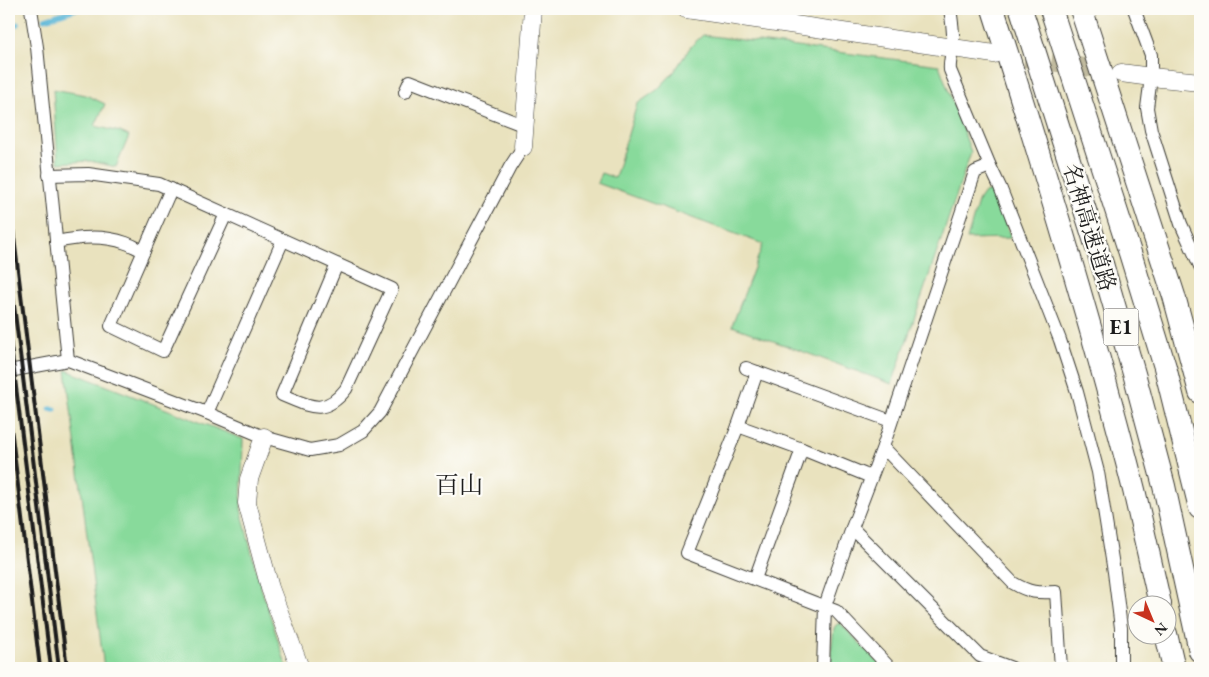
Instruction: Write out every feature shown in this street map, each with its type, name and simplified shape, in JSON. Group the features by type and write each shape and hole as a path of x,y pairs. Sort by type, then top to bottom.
{"highway":[{"name":"名神高速道路","path":"993,9 1034,138 1090,327 1134,491 1158,594"},
{"name":"名神高速道路","path":"1021,9 1103,267 1135,376 1164,486 1200,651"},
{"name":"名神高速道路","path":"1051,9 1162,358 1200,508"},
{"path":"1081,9 1174,296 1200,392"},
{"path":"1168,644 1174,668"}],"street":[{"path":"30,9 37,47 68,360"},
{"path":"9,371 68,360 264,437 310,450 340,445 363,431 380,412 510,167 523,147 533,9"},
{"path":"686,9 994,54"},
{"path":"950,9 953,23 953,47 949,65 950,70 1000,186 1060,340 1098,472 1121,628 1121,668"},
{"path":"1134,9 1151,55 1151,77 1147,108 1151,130 1181,224 1200,266"},
{"path":"1121,73 1200,82"},
{"path":"410,81 525,126"},
{"path":"823,668 825,606 883,447 972,178 975,172 990,166"},
{"path":"49,175 88,174 159,184 171,189 283,240 337,264 392,289 346,389 339,398 324,406 311,407 282,395 337,264"},
{"path":"171,189 111,326 163,351 226,214"},
{"path":"56,242 92,237 114,240 144,250"},
{"path":"207,413 283,240"},
{"path":"890,668 836,611 687,553 738,426 752,370 891,421"},
{"path":"738,426 871,476"},
{"path":"264,437 249,479 246,503 270,588 300,668"},
{"path":"883,447 1013,583 1025,590 1040,593 1056,592 1061,668"},
{"path":"755,579 802,449"},
{"path":"852,528 980,656 1006,667"}],"green space":[{"path":"703,35 939,65 971,152 892,384 732,326 763,244 597,183 601,173 615,178 637,104 657,90 674,72 691,46"},
{"path":"53,89 86,95 105,104 95,126 129,136 116,167 90,161 58,163"},
{"path":"991,191 995,194 1011,238 967,239 979,199 984,192"},
{"path":"66,370 243,439 241,509 258,578 287,668 104,668"},
{"path":"840,623 884,668 831,668 834,628"}],"waterway":[{"path":"45,19 76,9"},
{"path":"9,26 18,24"},
{"path":"50,409 55,409"}],"tunnel":[{"path":"998,54 1111,71"}],"railway":[{"path":"9,197 67,668"},
{"path":"9,265 59,668"},
{"path":"9,331 51,668"},
{"path":"9,411 40,668"}],"district":[{"name":"百山","path":"459,485"}]}
